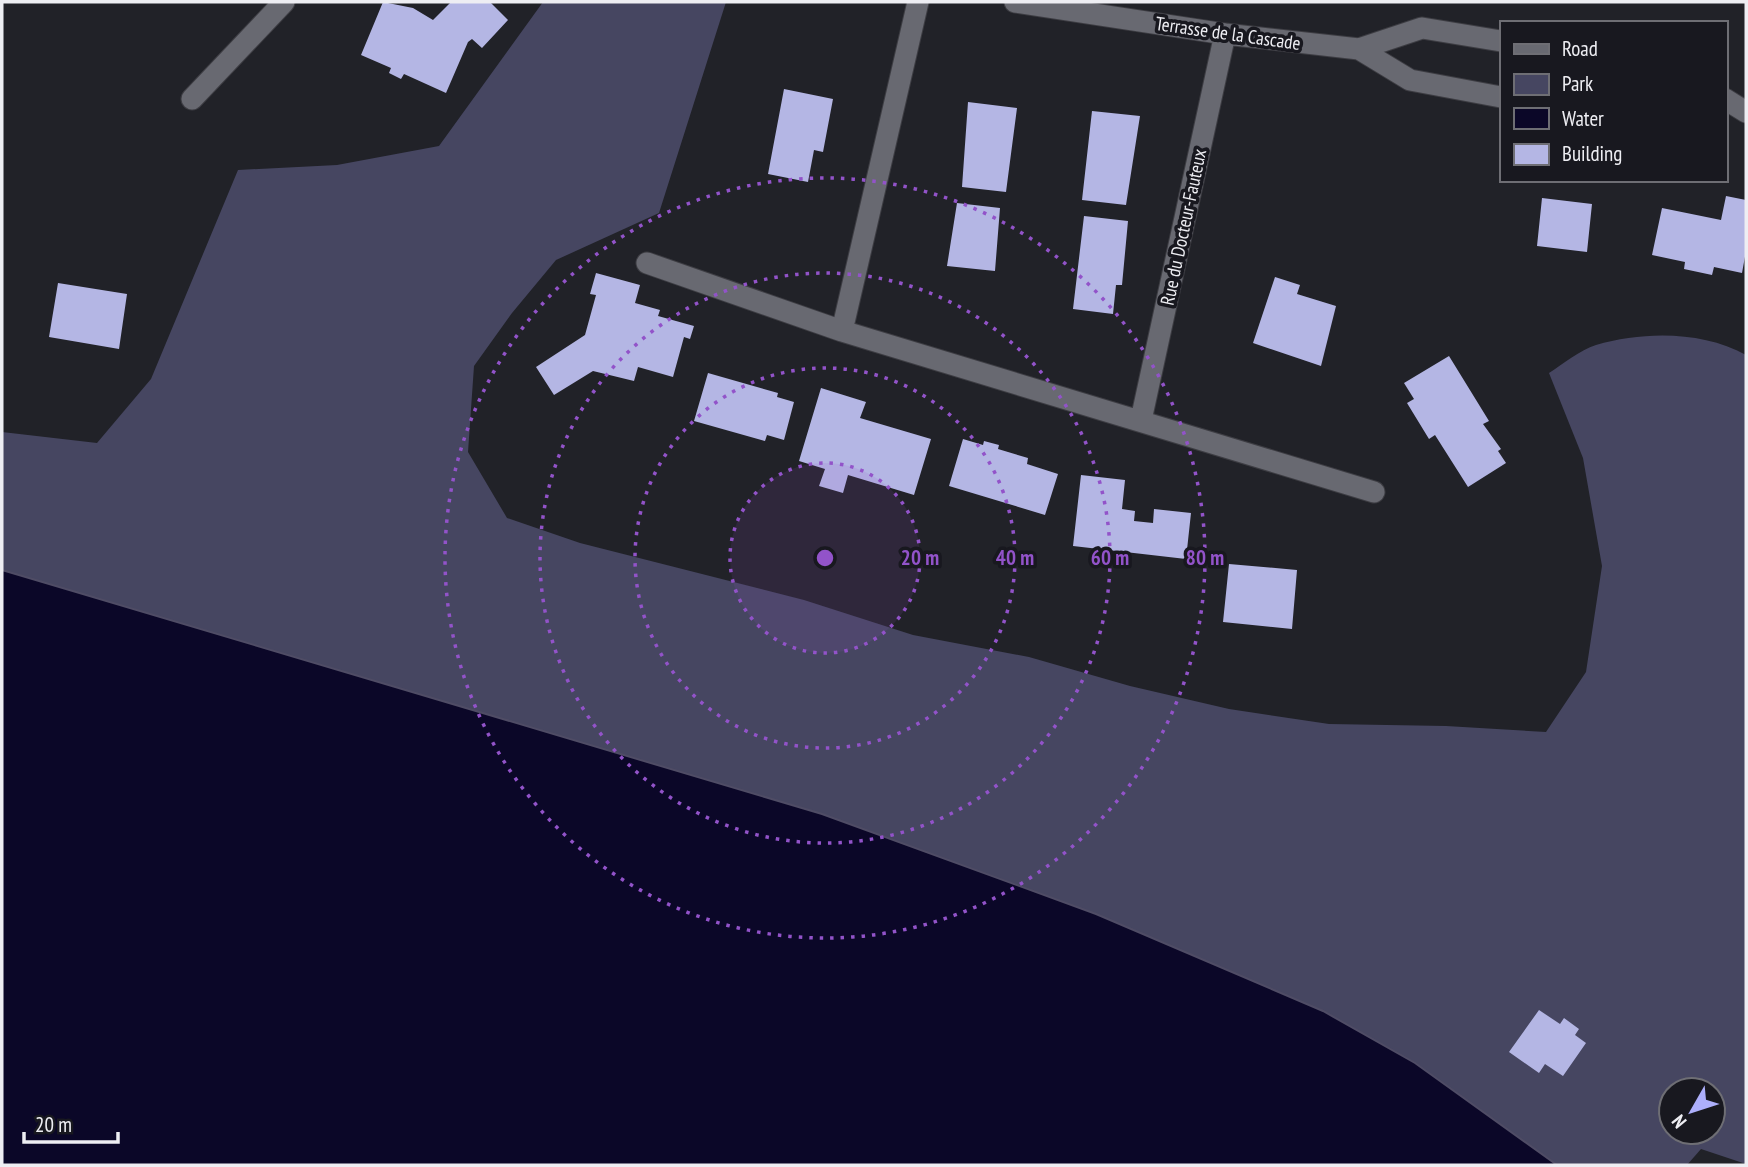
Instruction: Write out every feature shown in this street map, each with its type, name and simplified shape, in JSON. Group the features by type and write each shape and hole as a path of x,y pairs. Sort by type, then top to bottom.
{"street":[{"path":"192,99 285,2"},
{"path":"842,331 918,2"},
{"name":"Terrasse de la Cascade","path":"1015,2 1225,34 1359,49 1422,28 1500,41"},
{"name":"Rue du Docteur-Fauteux","path":"1141,420 1225,34"},
{"name":"Terrasse de la Cascade","path":"1359,49 1410,80 1500,97"},
{"path":"647,263 842,331 1374,492"}],"green space":[{"path":"543,2 726,2 659,213 556,260 512,313 474,366 468,452 507,518 580,543 804,600 913,635 1029,657 1130,686 1229,709 1329,724 1446,726 1546,732 1586,672 1602,566 1583,458 1549,373 1590,347 1634,337 1673,336 1711,341 1746,355 1746,1164 1701,1149 1687,1165 1557,1165 1415,1063 1096,914 822,814 2,570 2,432 97,443 151,379 238,170 337,165 439,146"}],"water":[{"path":"2,570 822,814 1096,914 1323,1011 1415,1063 1557,1165 2,1165"}],"building":[{"path":"383,2 413,8 433,20 451,2 490,2 508,20 482,48 472,39 468,42 446,93 404,74 401,79 389,73 391,68 361,55"},
{"path":"784,89 833,99 823,152 814,150 808,182 768,174"},
{"path":"968,102 1017,108 1006,192 962,187"},
{"path":"1092,111 1140,116 1126,205 1082,200"},
{"path":"1726,196 1746,200 1746,251 1742,273 1714,267 1712,275 1684,269 1685,262 1652,255 1662,208 1721,220"},
{"path":"1542,198 1592,204 1587,252 1537,246"},
{"path":"957,203 1000,208 995,271 947,266"},
{"path":"1084,216 1128,221 1122,285 1116,285 1113,314 1073,309"},
{"path":"596,273 640,285 635,303 660,310 658,316 694,326 690,339 684,337 673,377 638,367 634,381 593,371 554,395 536,367 585,335 596,295 590,294"},
{"path":"1275,277 1300,285 1297,294 1336,306 1321,366 1253,343"},
{"path":"58,283 127,294 119,349 49,337"},
{"path":"1449,356 1489,421 1483,424 1501,449 1498,451 1506,463 1468,487 1435,435 1429,439 1407,403 1414,399 1404,383"},
{"path":"708,373 778,393 777,397 794,402 784,440 767,435 765,441 694,421"},
{"path":"821,388 866,402 860,418 931,439 914,495 848,475 843,493 819,486 825,469 799,461"},
{"path":"963,439 983,445 984,441 999,445 998,449 1028,458 1027,464 1058,474 1045,515 949,486"},
{"path":"1081,475 1125,480 1122,509 1135,511 1134,521 1153,523 1154,509 1191,513 1186,559 1073,546"},
{"path":"1229,564 1297,570 1292,629 1223,622"},
{"path":"1539,1010 1560,1024 1564,1018 1579,1029 1575,1035 1586,1043 1563,1076 1545,1064 1539,1073 1509,1052"}]}
